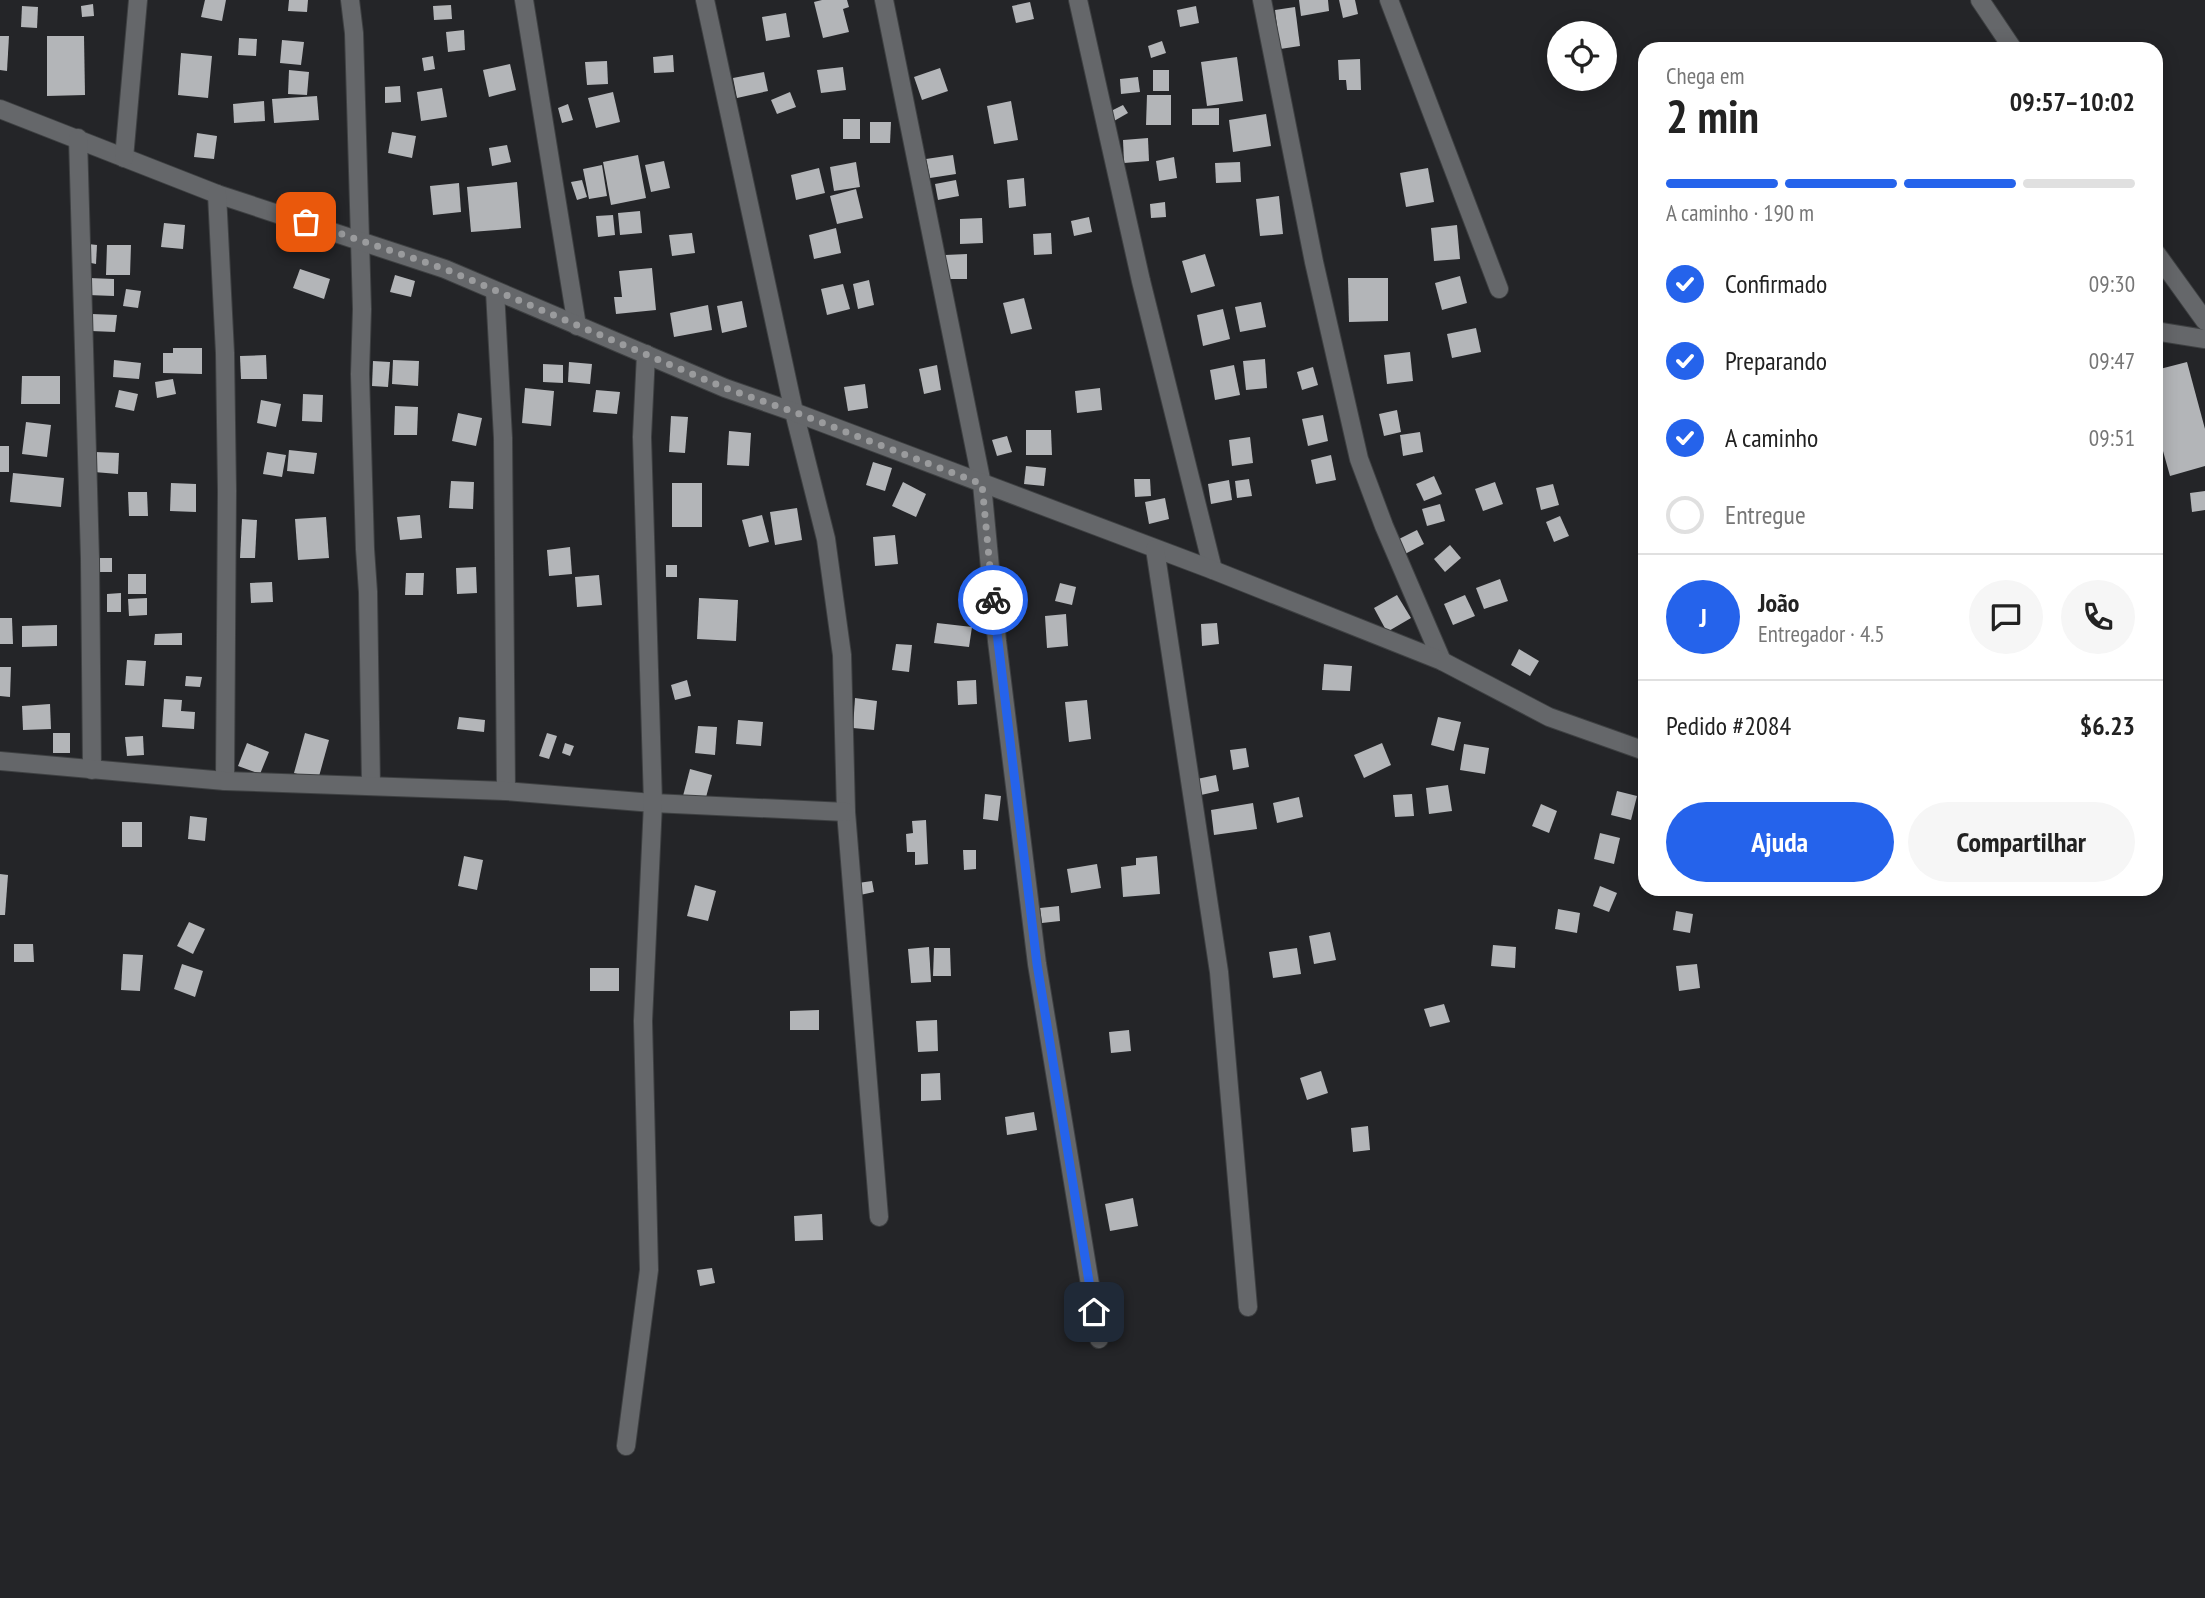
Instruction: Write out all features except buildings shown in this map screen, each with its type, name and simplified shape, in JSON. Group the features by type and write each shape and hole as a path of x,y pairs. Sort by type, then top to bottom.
{"street":[{"path":"124,158 138,0"},
{"path":"350,0 354,33 362,309 360,374 372,786"},
{"path":"524,0 576,326"},
{"path":"705,0 794,412 826,539 842,655 846,811 879,1217"},
{"path":"884,0 982,484 997,641 1037,964 1099,1339"},
{"path":"1078,0 1141,281 1213,570"},
{"path":"1262,0 1314,262 1359,459 1441,661"},
{"path":"1390,0 1499,289"},
{"path":"1980,0 2008,42"},
{"path":"0,109 217,194 445,269 725,388 1213,570 1441,661 1549,718 1638,749"},
{"path":"78,138 90,559 92,770"},
{"path":"217,194 227,463 225,781"},
{"path":"2163,263 2205,321"},
{"path":"495,291 503,438 506,791"},
{"path":"2163,332 2205,339"},
{"path":"626,1446 649,1270 643,1021 653,803 642,438 646,354"},
{"path":"1155,549 1219,972 1248,1307"},
{"path":"0,761 225,781 506,791 653,803 846,811"}],"way so far":[{"path":"306,222 445,269 725,388 982,484 993,600"}],"route":[{"path":"993,600 1037,964 1094,1312"}]}
